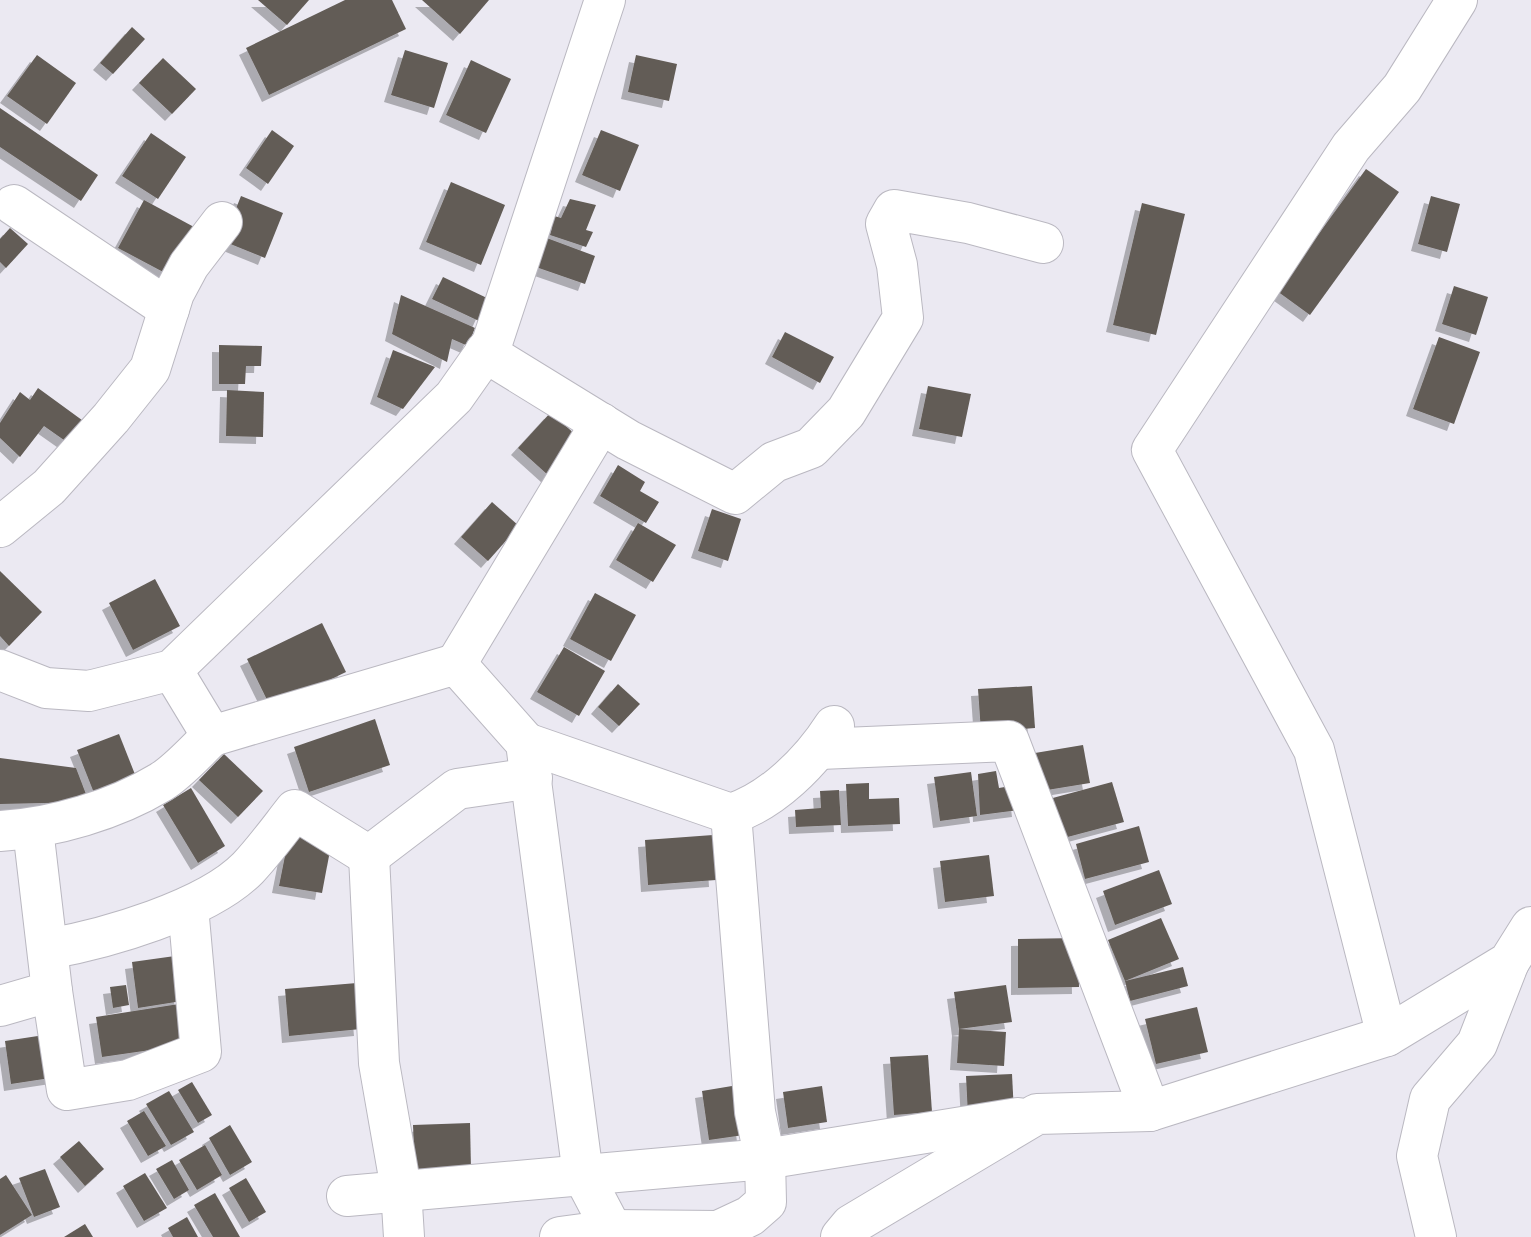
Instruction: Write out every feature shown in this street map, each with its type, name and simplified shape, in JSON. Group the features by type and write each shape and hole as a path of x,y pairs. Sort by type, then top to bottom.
{"street":[{"path":"0,670 46,688 89,691 172,670 454,397 492,343 605,0"},
{"path":"1387,1036 1314,750 1152,450 1351,147 1402,88 1457,0"},
{"path":"14,205 169,309"},
{"path":"485,352 703,481 735,494 774,462 811,448 846,412 903,318 897,265 886,224 894,210 968,223 1043,243"},
{"path":"0,527 49,487 150,369 169,309 189,265 222,222"},
{"path":"188,907 201,1052 128,1080 67,1090 48,949 16,830 108,806 162,782 212,736 456,664 601,423"},
{"path":"456,664 529,761 583,1175 612,1230"},
{"path":"172,670 212,736"},
{"path":"369,856 457,789 529,761 731,814 754,807 827,737 1009,741 1150,1111"},
{"path":"48,949 98,940 188,907 246,870 295,810 369,856"},
{"path":"560,1237 612,1230 718,1231 750,1216 766,1202 765,1159 755,1112 731,814"},
{"path":"369,856 379,1063 401,1189 404,1237"},
{"path":"1436,1237 1417,1156 1430,1099 1477,1044 1509,962 1531,927"},
{"path":"347,1196 765,1159 1037,1114 1150,1111 1387,1036 1509,962"},
{"path":"0,1006 52,991"},
{"path":"841,1237 851,1225 1037,1114"}],"building":[{"path":"258,0 309,0 287,25"},
{"path":"345,0 392,0 406,29 269,95 246,48"},
{"path":"422,0 489,0 460,34"},
{"path":"132,27 145,39 113,74 100,63"},
{"path":"405,50 448,63 434,108 391,95"},
{"path":"37,55 76,83 47,124 7,96"},
{"path":"636,55 677,64 669,101 628,92"},
{"path":"163,58 196,89 172,114 139,83"},
{"path":"471,60 511,79 486,133 446,115"},
{"path":"0,108 98,175 81,201 0,147"},
{"path":"272,130 294,146 268,184 246,168"},
{"path":"601,130 639,145 620,191 582,175"},
{"path":"151,133 186,157 158,199 122,176"},
{"path":"1366,169 1399,192 1310,315 1277,291"},
{"path":"451,182 505,205 481,265 426,242"},
{"path":"241,196 283,213 265,258 223,241"},
{"path":"1431,196 1460,204 1447,252 1418,244"},
{"path":"570,199 596,205 586,230 593,232 586,247 550,235 552,228 546,225 551,215 561,218"},
{"path":"144,200 194,227 167,274 118,248"},
{"path":"1142,203 1185,214 1156,335 1113,325"},
{"path":"10,228 28,244 6,268 0,262 0,239"},
{"path":"544,237 595,256 585,284 533,266"},
{"path":"443,277 489,299 479,321 432,299"},
{"path":"1454,286 1488,297 1476,335 1442,324"},
{"path":"401,295 475,328 468,346 452,339 447,362 392,334"},
{"path":"785,332 834,357 820,383 772,357"},
{"path":"1439,337 1480,352 1454,424 1413,409"},
{"path":"219,345 262,346 261,366 246,366 245,384 219,384"},
{"path":"393,350 435,367 403,409 377,397"},
{"path":"928,386 971,394 962,437 919,429"},
{"path":"38,388 86,423 71,445 44,426 20,457 0,438 0,423 20,392 30,400"},
{"path":"227,390 264,392 263,437 226,436"},
{"path":"551,412 581,440 549,476 518,448"},
{"path":"618,465 645,482 640,491 659,502 646,523 600,496"},
{"path":"492,502 519,526 488,561 461,537"},
{"path":"712,509 741,519 728,561 698,551"},
{"path":"638,523 676,545 653,582 616,560"},
{"path":"0,571 42,612 9,646 0,636"},
{"path":"155,579 180,626 133,650 109,603"},
{"path":"595,593 636,615 611,661 570,639"},
{"path":"322,623 346,672 271,708 247,659"},
{"path":"564,647 605,671 579,716 537,692"},
{"path":"618,684 640,704 619,726 598,707"},
{"path":"1032,686 1035,728 981,732 978,689"},
{"path":"375,719 390,765 309,792 294,747"},
{"path":"119,734 138,782 96,798 77,750"},
{"path":"1083,745 1090,783 1041,791 1035,753"},
{"path":"224,754 263,791 238,817 199,780"},
{"path":"0,758 76,768 89,802 0,804"},
{"path":"996,771 999,788 1016,785 1019,810 980,815 978,774"},
{"path":"971,772 977,816 940,821 934,777"},
{"path":"1112,782 1124,822 1060,839 1049,799"},
{"path":"869,783 869,799 899,798 900,824 848,826 846,784"},
{"path":"191,788 225,846 198,863 163,805"},
{"path":"839,790 841,825 796,827 795,810 821,808 820,791"},
{"path":"1139,826 1149,862 1085,879 1076,844"},
{"path":"290,831 332,840 322,893 279,886"},
{"path":"713,835 716,880 648,885 645,840"},
{"path":"989,855 994,896 945,902 940,861"},
{"path":"1159,870 1172,904 1115,925 1103,891"},
{"path":"1161,918 1179,959 1125,981 1108,940"},
{"path":"1078,938 1079,987 1018,988 1018,939"},
{"path":"175,956 182,1001 138,1008 132,962"},
{"path":"1183,967 1188,986 1130,1001 1125,981"},
{"path":"357,983 361,1029 289,1036 285,989"},
{"path":"126,985 129,1005 113,1008 110,987"},
{"path":"1006,985 1012,1022 959,1029 954,992"},
{"path":"179,1004 185,1045 102,1057 96,1017"},
{"path":"1197,1007 1208,1052 1156,1064 1145,1019"},
{"path":"959,1029 1006,1032 1004,1066 957,1063"},
{"path":"51,1034 57,1077 11,1084 5,1041"},
{"path":"928,1055 932,1112 894,1115 890,1057"},
{"path":"1012,1074 1014,1113 968,1116 966,1076"},
{"path":"192,1082 212,1115 198,1123 178,1090"},
{"path":"738,1085 744,1135 709,1140 702,1091"},
{"path":"822,1086 827,1122 788,1128 783,1092"},
{"path":"169,1091 194,1132 171,1145 146,1104"},
{"path":"144,1111 166,1146 148,1156 127,1121"},
{"path":"470,1123 471,1169 415,1170 413,1125"},
{"path":"230,1125 252,1162 230,1175 209,1138"},
{"path":"79,1141 104,1169 85,1186 60,1157"},
{"path":"205,1145 222,1175 197,1190 179,1160"},
{"path":"172,1160 189,1190 174,1199 156,1169"},
{"path":"45,1169 60,1207 34,1217 19,1178"},
{"path":"145,1173 167,1208 144,1221 123,1186"},
{"path":"6,1175 32,1215 0,1235 0,1179"},
{"path":"246,1178 266,1212 249,1222 229,1188"},
{"path":"215,1193 240,1237 213,1237 194,1205"},
{"path":"187,1217 198,1237 173,1237 168,1228"},
{"path":"85,1224 93,1237 64,1237"}]}
